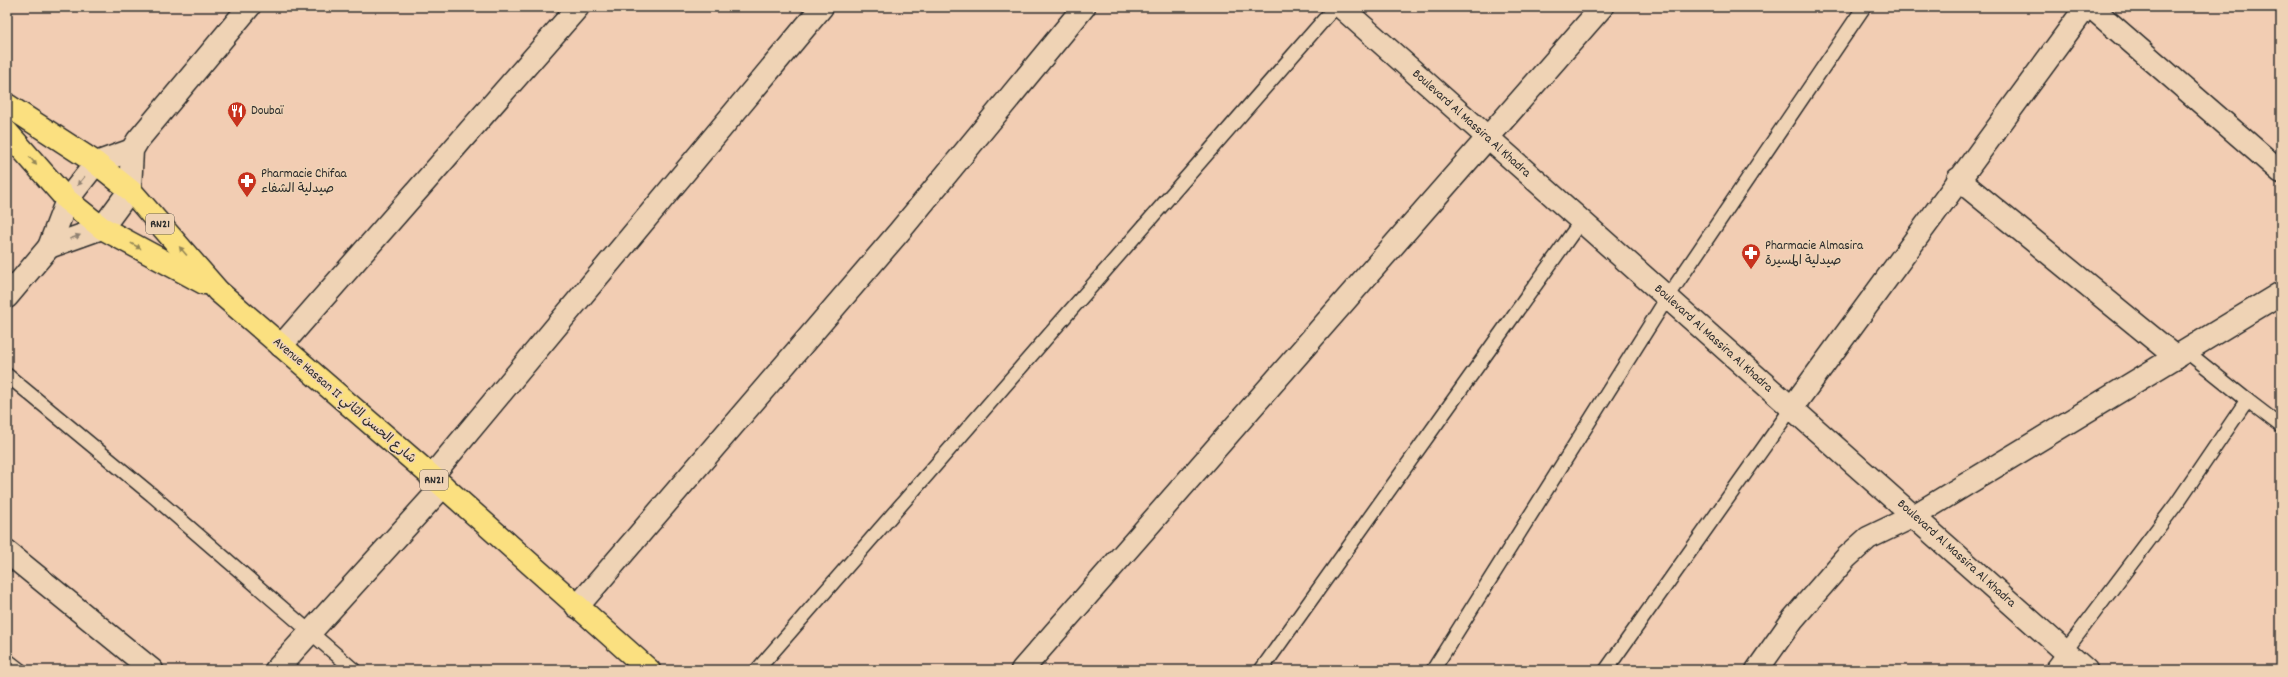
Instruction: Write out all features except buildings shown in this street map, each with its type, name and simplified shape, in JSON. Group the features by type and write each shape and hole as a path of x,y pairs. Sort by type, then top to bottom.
{"main road":[{"name":"Avenue Hassan II شارع الحسن الثاني","path":"7,105 96,163 130,190 218,291 649,670"},
{"name":"Avenue Hassan II شارع الحسن الثاني","path":"7,132 66,200 102,228 218,291"}],"street":[{"path":"7,297 49,247 66,200 96,163 132,150 249,7"},
{"path":"281,346 578,7"},
{"path":"276,670 437,482 822,7"},
{"path":"577,608 899,232 1084,7"},
{"name":"Boulevard Al Massira Al Khadra","path":"1342,7 1488,139 2086,670"},
{"path":"1022,670 1602,7"},
{"path":"1791,409 1958,179 2086,7"},
{"path":"2091,7 2281,172"},
{"path":"49,247 102,228 130,190 132,150"},
{"path":"1958,179 2181,354"},
{"path":"1757,670 1793,618 1846,558 1868,538 1914,516 2281,293"},
{"path":"7,552 152,670"}],"lane":[{"path":"757,670 1335,7"},
{"path":"1433,670 1667,298 1864,7"},
{"path":"1261,670 1581,221"},
{"path":"2181,354 2247,400 2281,426"},
{"path":"7,374 354,670"},
{"path":"2051,670 2177,503 2247,400"},
{"path":"1606,670 1791,409"},
{"path":"7,660 20,670"}],"place":[{"name":"Doubaï","path":"237,128"},
{"name":"Pharmacie Chifaa صيدلية الشفاء","path":"247,198"},
{"name":"Pharmacie Almasira صيدلية المسيرة","path":"1751,270"}]}
